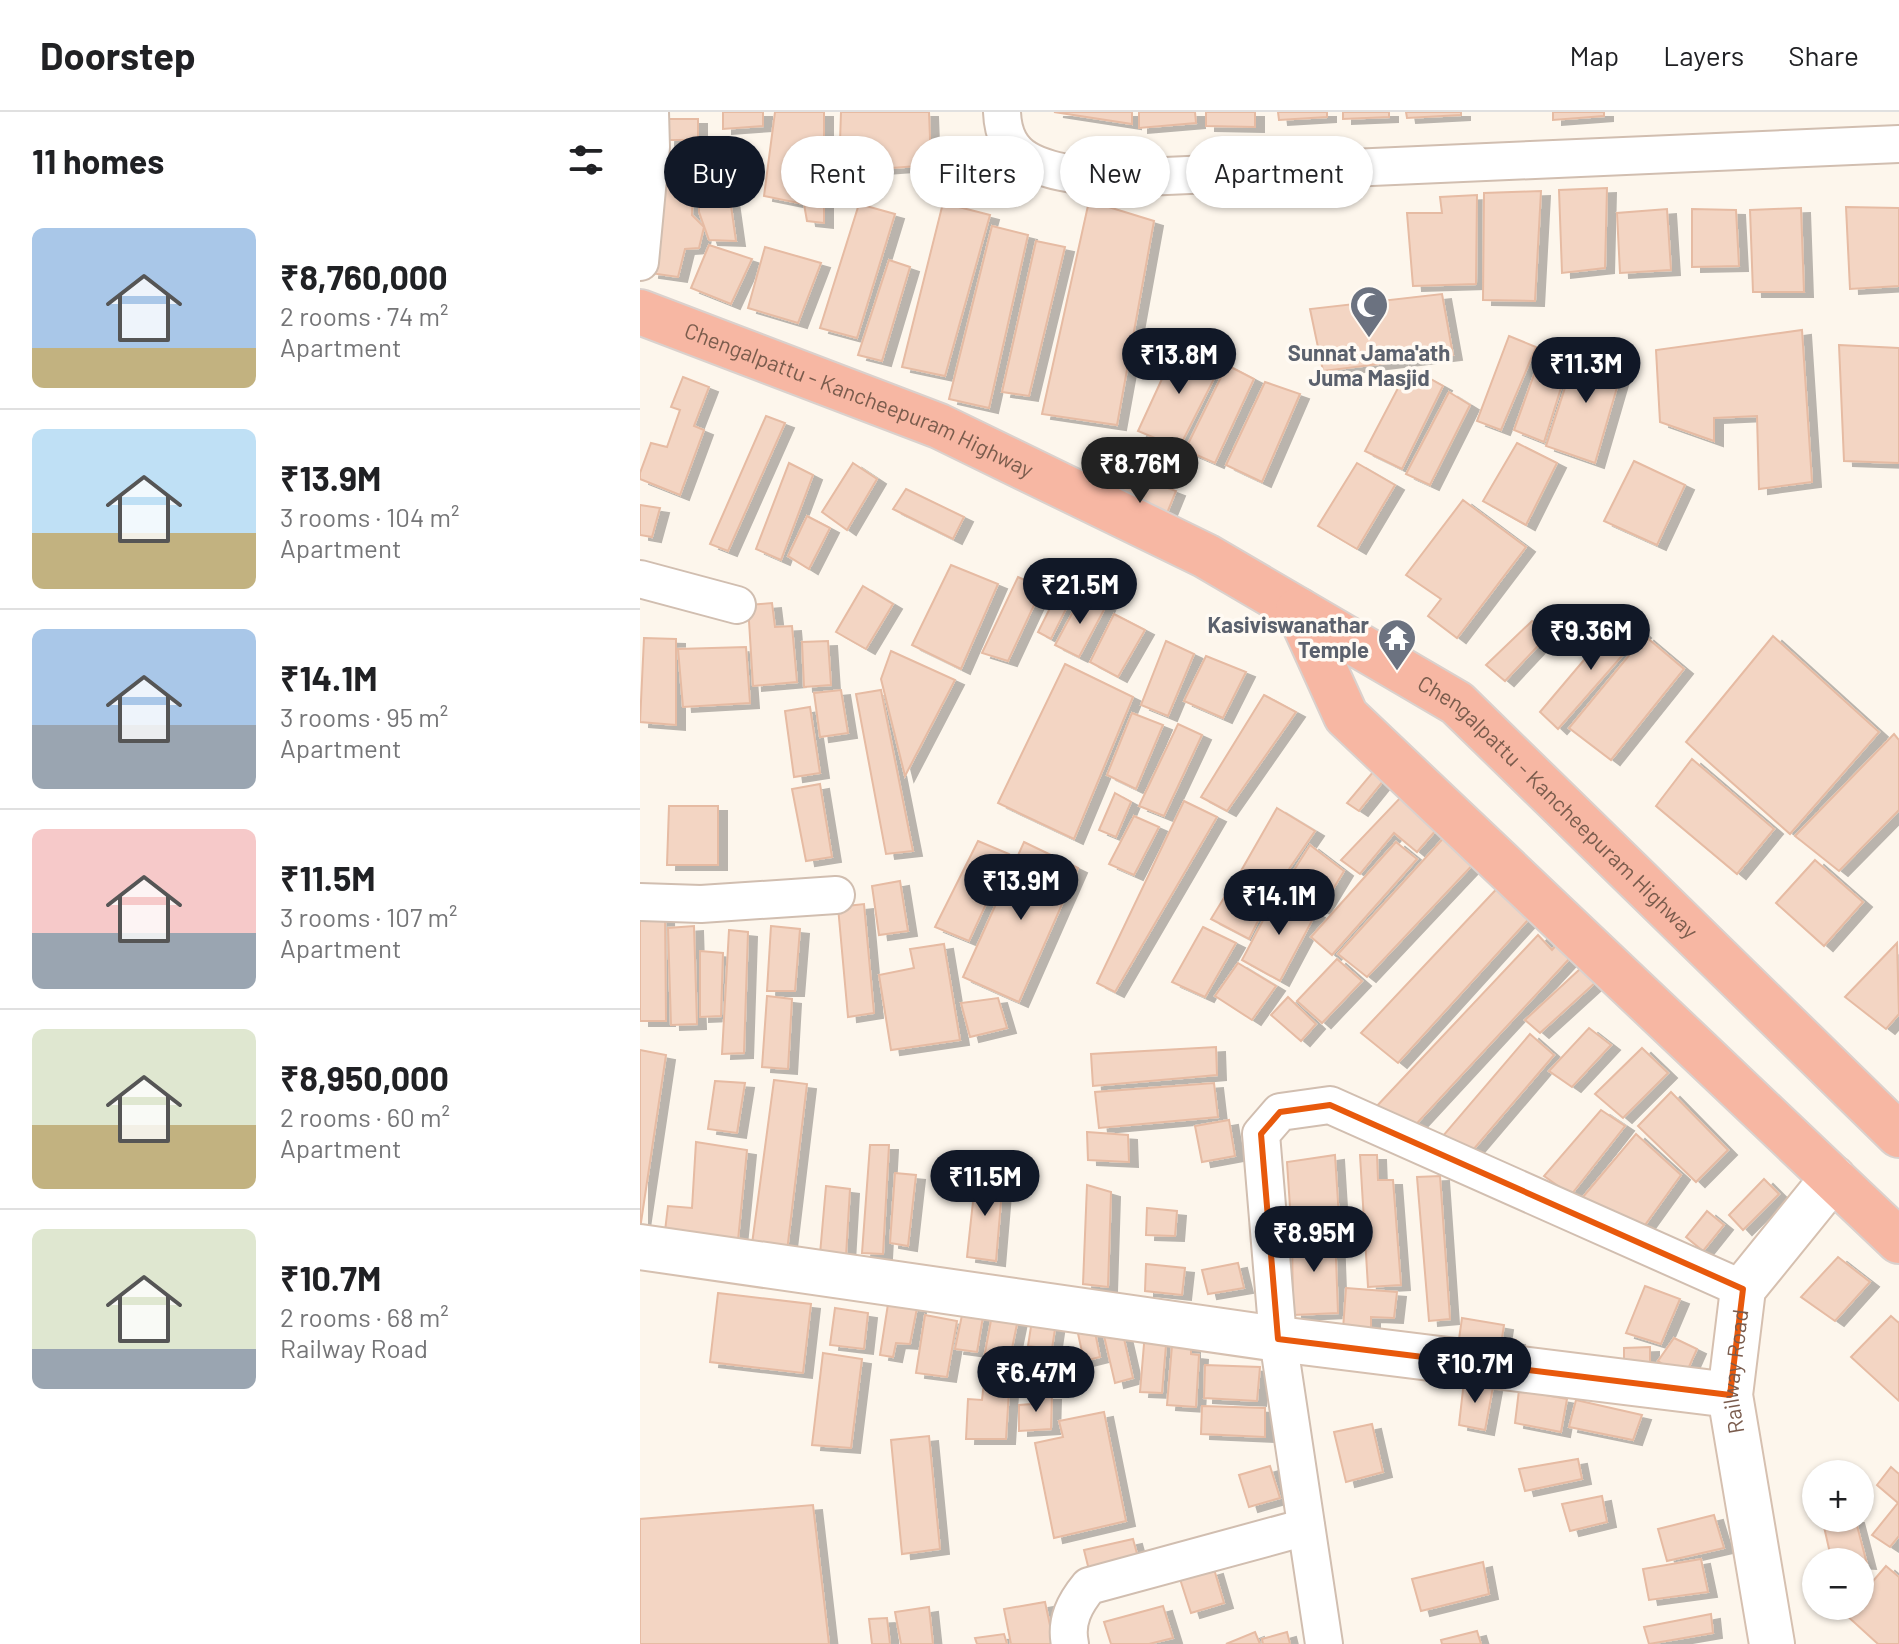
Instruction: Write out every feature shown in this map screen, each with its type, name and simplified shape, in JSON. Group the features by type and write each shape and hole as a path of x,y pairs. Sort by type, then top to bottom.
{"highway":[{"name":"Chengalpattu - Kancheepuram Highway","path":"640,312 939,426 1206,556 1457,703 1899,1135"},
{"path":"1298,610 1346,716 1899,1241"}],"street":[{"path":"640,262 648,194 650,112"},
{"path":"1002,112 1003,133 1027,163 1097,179 1899,144"},
{"path":"640,579 737,605"},
{"path":"640,902 701,904 836,895"},
{"path":"1324,1644 1278,1339 1261,1134 1280,1112 1330,1105 1743,1289"},
{"name":"Railway Road","path":"1772,1644 1730,1395 1743,1289 1833,1178"},
{"path":"640,1247 1278,1339 1730,1395"},
{"path":"1070,1644 1067,1633 1074,1604 1089,1586 1306,1527"}],"highlighted area":[{"path":"1330,1105 1743,1289 1730,1395 1278,1339 1261,1134 1280,1112"}],"building":[{"path":"723,112 763,112 763,126 723,129"},
{"path":"775,112 824,112 824,136 781,136 781,199 765,196"},
{"path":"841,112 929,112 930,136 910,136 910,167 894,168 894,136 840,136"},
{"path":"1054,112 1132,112 1132,124"},
{"path":"1139,112 1195,112 1196,123 1139,128"},
{"path":"1206,112 1255,112 1255,127 1206,126"},
{"path":"1278,112 1327,112 1327,117 1279,120"},
{"path":"1343,112 1389,112 1389,117 1343,119"},
{"path":"1406,112 1461,112 1461,115 1407,118"},
{"path":"1553,112 1604,112 1604,116 1553,120"},
{"path":"667,119 698,119 698,136 666,136"},
{"path":"662,150 664,208 692,208 692,215 704,227 699,248 685,249 678,277 650,273"},
{"path":"1607,188 1605,268 1562,273 1559,190"},
{"path":"1541,191 1535,301 1483,300 1484,193"},
{"path":"1477,195 1476,284 1413,286 1407,213 1442,213 1440,197"},
{"path":"1846,207 1899,208 1899,286 1850,289"},
{"path":"699,208 731,208 736,241 709,240"},
{"path":"805,208 824,208 824,223 807,221"},
{"path":"858,208 873,208 895,214 857,338 820,328"},
{"path":"942,208 963,208 990,215 945,376 902,367"},
{"path":"1087,208 1112,208 1154,221 1117,425 1042,414"},
{"path":"1801,208 1804,292 1753,292 1750,210"},
{"path":"1667,209 1671,270 1620,273 1617,213"},
{"path":"1692,209 1736,210 1739,266 1692,267"},
{"path":"992,226 1028,235 989,408 949,399"},
{"path":"1036,241 1065,247 1029,396 1002,392"},
{"path":"709,245 752,259 731,304 691,288"},
{"path":"765,247 821,263 798,323 748,308"},
{"path":"889,260 910,267 882,361 858,355"},
{"path":"1442,294 1453,355 1323,371 1310,309"},
{"path":"1802,330 1812,482 1759,489 1757,416 1714,418 1714,441 1660,422 1656,350"},
{"path":"1509,336 1536,347 1501,430 1477,421"},
{"path":"1179,342 1221,365 1179,448 1138,431"},
{"path":"1839,345 1899,348 1899,463 1844,461"},
{"path":"1544,347 1571,356 1544,442 1514,430"},
{"path":"1578,348 1625,360 1595,463 1546,446"},
{"path":"1227,365 1254,379 1215,463 1185,450"},
{"path":"1409,367 1443,386 1402,469 1365,451"},
{"path":"683,377 709,387 694,426 704,430 680,495 640,479 640,473 651,443 667,447 680,410 671,407"},
{"path":"1265,382 1300,394 1262,482 1226,465"},
{"path":"1449,392 1470,405 1430,485 1406,474"},
{"path":"766,416 785,423 728,551 710,544"},
{"path":"1517,443 1557,463 1526,525 1483,501"},
{"path":"1634,461 1685,485 1657,545 1604,521"},
{"path":"789,463 813,475 781,560 756,549"},
{"path":"853,463 877,479 847,530 822,512"},
{"path":"1357,463 1395,485 1357,549 1318,526"},
{"path":"1123,471 1176,491 1156,540 1103,518"},
{"path":"906,489 964,517 953,539 893,509"},
{"path":"1463,500 1526,547 1457,638 1428,616 1441,599 1406,575"},
{"path":"640,505 660,508 652,537 640,535"},
{"path":"807,516 830,528 809,569 788,556"},
{"path":"951,565 998,584 961,669 912,645"},
{"path":"1018,577 1042,588 1008,661 982,653"},
{"path":"863,586 893,604 866,649 836,632"},
{"path":"1060,588 1073,595 1051,639 1038,632"},
{"path":"1082,595 1106,606 1079,657 1055,645"},
{"path":"772,603 775,627 792,626 797,682 753,686 748,605"},
{"path":"1114,614 1145,630 1118,677 1090,662"},
{"path":"1622,615 1642,633 1558,729 1540,712"},
{"path":"1532,621 1549,634 1505,681 1486,665"},
{"path":"1645,636 1684,669 1611,760 1569,728"},
{"path":"1773,636 1879,732 1790,834 1686,742"},
{"path":"644,638 676,639 676,725 640,722"},
{"path":"828,641 831,685 804,687 802,642"},
{"path":"1166,641 1194,654 1168,716 1141,705"},
{"path":"746,647 750,703 683,707 678,649"},
{"path":"891,651 955,680 905,776 881,679"},
{"path":"1206,656 1246,672 1223,718 1184,701"},
{"path":"1065,664 1133,697 1074,839 998,803"},
{"path":"841,690 848,733 820,737 814,693"},
{"path":"881,690 913,851 886,854 856,694"},
{"path":"1264,695 1296,712 1227,811 1201,797"},
{"path":"810,707 820,773 794,777 785,711"},
{"path":"1132,713 1163,725 1136,789 1107,775"},
{"path":"1178,724 1202,735 1164,816 1139,806"},
{"path":"1894,734 1899,740 1899,810 1839,871 1795,836"},
{"path":"1692,759 1774,829 1737,874 1656,806"},
{"path":"1373,772 1384,780 1359,811 1347,803"},
{"path":"820,784 832,857 806,861 792,789"},
{"path":"1115,793 1131,802 1116,837 1099,830"},
{"path":"1400,798 1437,829 1417,852 1394,833 1360,874 1341,860"},
{"path":"1184,801 1217,817 1115,992 1097,983"},
{"path":"669,806 718,806 718,865 667,865"},
{"path":"1277,808 1315,831 1270,897 1237,878"},
{"path":"1134,816 1159,827 1134,875 1109,864"},
{"path":"1448,833 1480,857 1367,977 1338,954"},
{"path":"978,841 1009,854 969,941 935,927"},
{"path":"1024,842 1078,868 1019,1002 963,977"},
{"path":"1396,842 1417,859 1332,955 1311,937"},
{"path":"1310,845 1344,871 1321,909 1282,889"},
{"path":"1815,860 1863,902 1824,946 1776,903"},
{"path":"1505,880 1537,910 1398,1063 1361,1033"},
{"path":"900,881 908,931 879,935 872,886"},
{"path":"1233,883 1267,903 1249,939 1211,919"},
{"path":"1277,894 1316,913 1280,981 1242,960"},
{"path":"864,904 874,1013 848,1017 838,907"},
{"path":"640,911 665,911 666,1021 640,1021"},
{"path":"694,926 697,1024 671,1025 668,928"},
{"path":"771,926 800,929 795,991 767,991"},
{"path":"1203,927 1236,943 1205,997 1172,982"},
{"path":"729,930 748,932 744,1053 722,1054"},
{"path":"1567,933 1582,945 1408,1133 1375,1108 1538,935 1552,950"},
{"path":"1897,943 1899,1014 1886,1029 1845,997"},
{"path":"944,944 960,1040 891,1050 879,975 914,968 910,949"},
{"path":"700,951 723,953 721,1016 700,1017"},
{"path":"1594,956 1608,971 1540,1033 1525,1020"},
{"path":"1337,959 1362,981 1322,1023 1297,1001"},
{"path":"1238,963 1276,986 1252,1020 1215,996"},
{"path":"767,996 792,999 788,1069 762,1067"},
{"path":"1288,997 1316,1024 1301,1041 1271,1015"},
{"path":"998,998 1007,1028 970,1037 961,1003"},
{"path":"1589,1028 1611,1045 1572,1087 1549,1071"},
{"path":"1530,1034 1554,1055 1467,1157 1436,1144"},
{"path":"1216,1047 1217,1075 1093,1086 1091,1054"},
{"path":"1642,1048 1668,1073 1623,1118 1595,1094"},
{"path":"640,1050 666,1055 640,1229"},
{"path":"774,1080 807,1084 787,1251 752,1244"},
{"path":"715,1081 745,1083 737,1133 708,1129"},
{"path":"1214,1083 1218,1117 1099,1128 1095,1092"},
{"path":"1671,1092 1728,1150 1696,1182 1638,1126"},
{"path":"1601,1110 1625,1126 1571,1195 1544,1176"},
{"path":"1229,1120 1235,1156 1202,1162 1195,1126"},
{"path":"1087,1132 1128,1135 1129,1162 1088,1160"},
{"path":"1636,1134 1681,1175 1645,1225 1577,1204"},
{"path":"696,1142 747,1150 738,1240 665,1231 668,1206 692,1208"},
{"path":"870,1145 889,1145 883,1254 862,1253"},
{"path":"1335,1155 1339,1218 1291,1222 1287,1162"},
{"path":"1360,1155 1377,1155 1378,1180 1393,1180 1401,1285 1368,1287"},
{"path":"895,1173 916,1175 908,1246 890,1243"},
{"path":"976,1174 1003,1178 996,1261 967,1257"},
{"path":"1440,1176 1450,1319 1429,1321 1417,1177"},
{"path":"1764,1179 1779,1194 1743,1230 1729,1215"},
{"path":"1087,1185 1111,1192 1108,1287 1083,1284"},
{"path":"826,1186 850,1189 846,1256 820,1254"},
{"path":"1147,1208 1177,1211 1175,1236 1146,1235"},
{"path":"1707,1211 1724,1225 1703,1251 1686,1237"},
{"path":"1335,1232 1338,1313 1293,1315 1292,1233"},
{"path":"1838,1257 1870,1282 1835,1321 1801,1297"},
{"path":"1238,1263 1244,1288 1208,1294 1202,1270"},
{"path":"1146,1264 1185,1268 1182,1295 1145,1291"},
{"path":"1645,1286 1680,1299 1661,1344 1626,1333"},
{"path":"1346,1288 1397,1292 1394,1318 1371,1317 1371,1329 1343,1329"},
{"path":"718,1293 811,1304 803,1373 710,1362"},
{"path":"888,1304 917,1308 910,1344 896,1343 893,1357 880,1355"},
{"path":"835,1308 868,1313 864,1349 830,1345"},
{"path":"925,1315 957,1321 947,1377 916,1373"},
{"path":"962,1315 983,1317 977,1352 955,1349"},
{"path":"992,1315 1018,1319 1009,1363 984,1358"},
{"path":"1891,1316 1899,1323 1899,1401 1851,1357"},
{"path":"1462,1318 1504,1325 1502,1338 1516,1340 1514,1355 1458,1346"},
{"path":"1032,1320 1056,1322 1052,1349 1028,1346"},
{"path":"1094,1327 1100,1357 1084,1361 1077,1329"},
{"path":"1122,1330 1133,1378 1115,1383 1104,1336"},
{"path":"1145,1332 1167,1333 1162,1393 1140,1392"},
{"path":"1173,1334 1191,1337 1191,1354 1199,1355 1196,1407 1167,1405"},
{"path":"1674,1338 1697,1349 1684,1378 1658,1361"},
{"path":"1650,1347 1650,1368 1624,1369 1624,1348"},
{"path":"823,1353 862,1359 851,1448 812,1445"},
{"path":"1205,1365 1260,1367 1257,1401 1204,1398"},
{"path":"985,1372 1010,1374 1006,1439 966,1439 968,1399 982,1400"},
{"path":"1464,1381 1493,1387 1485,1430 1459,1425"},
{"path":"1519,1390 1567,1399 1561,1432 1515,1423"},
{"path":"1032,1395 1052,1395 1051,1429 1019,1431 1019,1405 1032,1404"},
{"path":"1576,1400 1642,1415 1633,1440 1569,1427"},
{"path":"1202,1406 1265,1408 1265,1437 1201,1434"},
{"path":"1104,1412 1126,1521 1054,1538 1035,1443 1063,1437 1059,1421"},
{"path":"1372,1424 1383,1472 1346,1482 1334,1432"},
{"path":"929,1436 940,1549 902,1554 891,1440"},
{"path":"1578,1459 1582,1479 1525,1491 1519,1469"},
{"path":"1270,1466 1280,1498 1249,1507 1239,1475"},
{"path":"1891,1467 1899,1474 1899,1536 1890,1547 1872,1535 1898,1503 1877,1485"},
{"path":"1602,1496 1607,1522 1570,1531 1562,1504"},
{"path":"813,1505 829,1644 640,1644 640,1519"},
{"path":"1714,1515 1724,1548 1667,1561 1658,1529"},
{"path":"1825,1532 1859,1532 1863,1548 1829,1548"},
{"path":"1133,1539 1139,1561 1090,1574 1084,1550"},
{"path":"1701,1559 1708,1592 1649,1600 1643,1569"},
{"path":"1483,1562 1489,1594 1421,1611 1412,1579"},
{"path":"1886,1566 1899,1577 1899,1644 1878,1644 1852,1620 1874,1620 1874,1580"},
{"path":"1214,1569 1224,1603 1191,1613 1180,1579"},
{"path":"1045,1602 1054,1644 1011,1644 1004,1609"},
{"path":"1163,1606 1173,1638 1149,1644 1111,1644 1104,1622"},
{"path":"929,1607 933,1644 901,1644 895,1612"},
{"path":"1711,1614 1713,1633 1649,1644 1644,1627"},
{"path":"887,1618 890,1644 872,1644 869,1619"},
{"path":"1477,1631 1481,1644 1442,1644 1441,1640"},
{"path":"1255,1632 1260,1644 1226,1644"},
{"path":"1287,1632 1290,1644 1263,1644 1262,1639"},
{"path":"1004,1634 1007,1644 977,1644 975,1638"}],"place":[{"name":"Sunnat Jama'ath Juma Masjid","path":"1369,339"},
{"name":"Kasiviswanathar Temple","path":"1397,672"}]}
